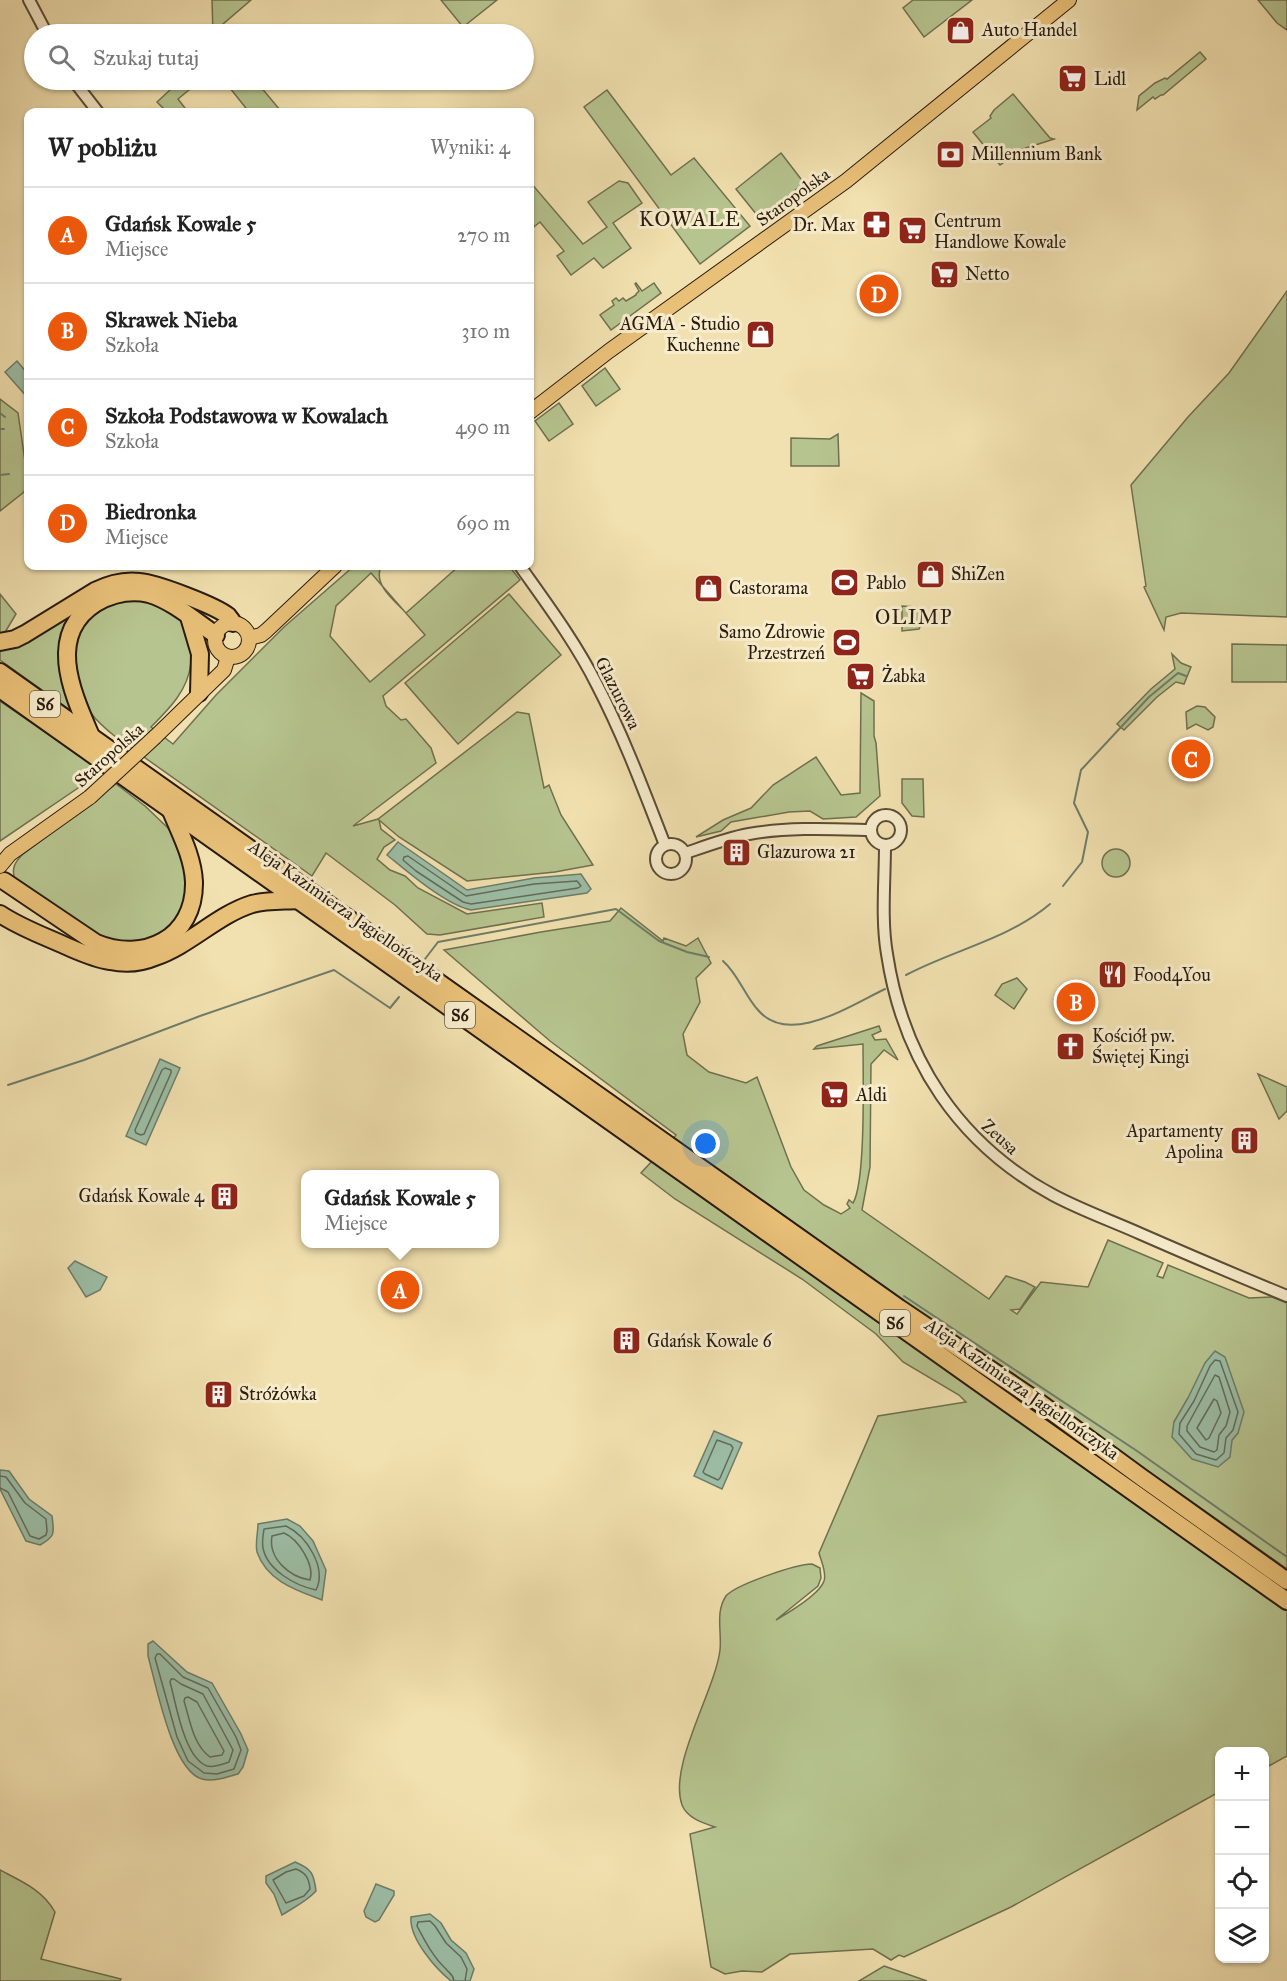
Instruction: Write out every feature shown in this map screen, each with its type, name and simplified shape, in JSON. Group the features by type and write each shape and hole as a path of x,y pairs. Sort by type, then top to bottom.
{"highway":[{"path":"0,642 25,634 104,586 126,582 156,585 217,610 228,616 233,623"},
{"path":"91,736 67,674 68,642 73,628 92,606 115,594 129,592 151,595 216,635"},
{"path":"189,617 200,654 199,693"},
{"name":"Aleja Kazimierza Jagiellończyka","path":"0,672 899,1308 1040,1403 1287,1581"},
{"name":"Aleja Kazimierza Jagiellończyka","path":"0,689 1287,1601"},
{"path":"1,878 96,943 127,951 151,948 171,934 185,919 193,894 191,863 171,811"},
{"path":"0,914 27,929 91,956 121,963 156,957 236,910 250,905 261,902 298,900"}],"main road":[{"name":"Staropolska","path":"534,409 617,346 846,181 1069,0"},
{"name":"Staropolska","path":"1,878 10,854 90,797 224,670 228,657 244,653 249,638 266,631 330,570"},
{"path":"228,657 223,655 216,646 216,635 223,626 233,623 244,628 249,638"}],"street":[{"path":"29,0 42,24"},
{"path":"81,90 95,108"},
{"name":"Glazurowa","path":"523,570 566,633 596,683 621,733 665,845"},
{"path":"880,816 892,816 897,819 901,830 900,836 891,844 885,845 875,841 870,830 875,819 880,816"},
{"path":"686,853 726,840 767,831 870,830"},
{"path":"665,845 677,845 686,853 687,859 682,870 672,875 657,865 657,854 665,845"},
{"name":"Zeusa","path":"885,845 886,952 899,1011 928,1076 939,1095 966,1129 1005,1164 1054,1196 1287,1296"}],"shaded area":[{"path":"212,0 251,0 223,24 213,24"},
{"path":"441,0 497,0 467,24 461,24"},
{"path":"913,0 972,0 924,37 903,8"},
{"path":"1258,0 1287,0 1287,30 1277,23"},
{"path":"1200,52 1206,59 1163,95 1155,99 1153,97 1137,110 1139,96 1155,83 1167,79"},
{"path":"170,90 189,90 178,99 185,108 163,108 157,102"},
{"path":"232,90 263,90 278,108 246,108"},
{"path":"607,90 671,175 694,158 750,226 700,264 584,107"},
{"path":"1013,94 1050,138 1054,139 1023,149 1000,165 973,132 991,118 994,110"},
{"path":"781,153 804,183 763,216 757,215 736,189"},
{"path":"619,181 628,183 642,203 613,223 631,248 603,268 594,258 571,275 557,256 564,251 540,222 534,227 534,187 583,244 607,227 588,202"},
{"path":"636,283 642,291 654,283 661,293 611,330 600,315 614,305 612,301 616,298 619,301 623,298 626,301 636,295 639,291"},
{"path":"1287,291 1287,617 1181,613 1166,617 1164,630 1144,587 1146,586 1131,485 1188,417 1229,373"},
{"path":"605,368 620,389 596,406 582,386"},
{"path":"0,399 18,413 24,454 24,492 0,511"},
{"path":"559,403 573,424 549,441 535,421"},
{"path":"838,434 839,466 791,466 791,438 830,439"},
{"path":"349,570 380,570 382,586 371,573 336,606 330,636 370,682 425,635 404,611 406,613 454,570 512,570 520,580 383,696 386,706 401,720 406,719 431,748 436,763 353,826 378,819 517,712 529,714 544,788 549,785 561,815 593,865 555,872 467,881 399,837 379,820 381,829 395,840 384,847 377,859 390,870 405,876 418,888 467,914 542,903 544,917 440,935 427,934 395,905 326,853 312,876 117,738 91,713 77,684 74,652 78,637 95,612 124,600 156,604 180,618 189,637 195,663 191,663 186,682 177,698 151,727 173,744 216,695 284,627"},
{"path":"0,594 16,614 4,634 0,635"},
{"path":"509,594 561,655 458,744 405,683"},
{"path":"88,601 68,626 77,715 0,660 0,646"},
{"path":"902,606 922,610 924,618 919,629 902,631"},
{"path":"1232,644 1287,645 1287,682 1232,682"},
{"path":"1172,654 1181,663 1191,667 1184,684 1176,682 1157,697 1124,730 1117,724 1151,689 1175,669"},
{"path":"861,693 874,701 874,736 880,796 856,817 823,819 810,811 789,812 731,822 721,831 696,837 723,820 751,808 773,785 816,757 841,795 860,793"},
{"path":"0,701 100,770 81,786 0,841"},
{"path":"1197,706 1205,707 1215,717 1213,727 1208,730 1196,724 1187,729 1186,712"},
{"path":"902,779 923,779 924,817 912,816 902,803"},
{"path":"116,784 145,806 168,828 178,841 189,874 181,916 150,944 106,942 15,879 13,872 17,860 22,855"},
{"path":"1116,849 1126,853 1130,863 1126,873 1116,877 1106,873 1102,863 1106,853"},
{"path":"621,908 663,941 664,938 686,946 698,938 711,963 696,978 700,1002 683,1034 687,1055 709,1072 746,1083 757,1077 791,1167 804,1190 841,1214 850,1208 847,1204 849,1200 853,1203 860,1174 863,1127 863,1044 814,1049 817,1046 879,1026 881,1031 872,1035 875,1040 886,1039 898,1060 884,1050 871,1064 870,1167 862,1210 989,1299 1006,1276 1035,1287 1020,1309 1011,1310 1017,1314 1041,1282 1088,1287 1108,1240 1163,1263 1157,1276 1163,1278 1168,1265 1249,1298 1272,1297 1287,1303 1287,1569 672,1140 676,1135 550,1041 444,950 610,921","holes":["1188,1398 1238,1433 1232,1440 1174,1422"]},
{"path":"1017,978 1027,989 1014,1009 995,995 1002,984"},
{"path":"1258,1074 1287,1087 1287,1111 1279,1119"},
{"path":"653,1160 1287,1609 1287,1756 1269,1766 1269,1747 1215,1747 1215,1794 1011,1907 904,1957 899,1955 891,1960 873,1949 790,1954 762,1972 742,1971 725,1974 711,1967 690,1834 715,1827 705,1824 684,1810 679,1789 681,1770 720,1650 720,1615 723,1602 726,1596 741,1586 793,1567 812,1564 820,1568 821,1578 818,1586 776,1620 810,1597 824,1581 819,1553 878,1416 966,1402 959,1395 903,1362 876,1334 802,1279 675,1199 641,1173"},
{"path":"0,1870 38,1892 55,1912 41,1959 121,1979 120,1981 0,1981"},
{"path":"884,1966 927,1981 859,1981"}],"water":[{"path":"17,361 24,369 24,393 5,372"},
{"path":"398,842 467,890 534,878 581,874 591,889 587,893 471,910 439,895 387,855"},
{"path":"160,1059 180,1068 146,1145 126,1136"},
{"path":"75,1261 107,1277 100,1290 86,1297 68,1268"},
{"path":"1215,1351 1225,1357 1244,1412 1238,1433 1232,1440 1230,1457 1218,1467 1192,1459 1172,1437 1174,1422 1205,1363"},
{"path":"714,1431 742,1443 722,1489 694,1476"},
{"path":"0,1470 9,1471 29,1499 52,1516 53,1534 40,1545 26,1541 0,1489"},
{"path":"287,1519 300,1526 313,1541 326,1570 322,1600 283,1583 268,1570 257,1552 258,1524"},
{"path":"153,1641 187,1672 212,1683 248,1750 243,1767 238,1774 216,1780 202,1779 191,1773 182,1760 167,1725 148,1656 148,1644"},
{"path":"295,1862 311,1873 316,1891 282,1915 274,1894 266,1883 266,1876"},
{"path":"376,1884 394,1891 394,1895 379,1920 375,1922 366,1917 364,1911"},
{"path":"430,1914 441,1923 451,1940 466,1953 474,1969 470,1981 451,1981 424,1952 414,1934 411,1917"}],"waterway":[{"path":"0,413 5,417"},
{"path":"0,475 9,474"},
{"path":"1063,886 1082,862 1088,832 1074,803 1081,770 1149,697 1178,673 1186,676"},
{"path":"906,975 999,935 1034,916 1050,904"},
{"path":"425,959 438,942 616,909 659,941 687,952 709,957"},
{"path":"723,961 758,1010 771,1020 786,1025 803,1024 820,1019 885,989"},
{"path":"8,1085 334,970 390,1008 399,997"},
{"path":"904,1296 1137,1451 1287,1557"}],"place":[{"name":"Auto Handel","path":"961,30"},
{"name":"Lidl","path":"1073,79"},
{"name":"Millennium Bank","path":"950,154"},
{"name":"Dr. Max","path":"876,225"},
{"name":"Centrum Handlowe Kowale","path":"913,231"},
{"name":"Netto","path":"944,274"},
{"name":"Biedronka","path":"879,294"},
{"name":"AGMA - Studio Kuchenne","path":"761,334"},
{"name":"ShiZen","path":"930,574"},
{"name":"Pablo","path":"845,583"},
{"name":"Castorama","path":"708,588"},
{"name":"Samo Zdrowie Przestrzeń","path":"846,642"},
{"name":"Żabka","path":"861,676"},
{"name":"Szkoła Podstawowa w Kowalach","path":"1191,759"},
{"name":"Glazurowa 21","path":"736,852"},
{"name":"Food4You","path":"1112,975"},
{"name":"Skrawek Nieba","path":"1076,1002"},
{"name":"Kościół pw. Świętej Kingi","path":"1071,1046"},
{"name":"Aldi","path":"835,1095"},
{"name":"Apartamenty Apolina","path":"1244,1141"},
{"name":"Gdańsk Kowale 4","path":"225,1196"},
{"name":"Gdańsk Kowale 5","path":"400,1290"},
{"name":"Gdańsk Kowale 6","path":"626,1341"},
{"name":"Stróżówka","path":"218,1394"}],"district":[{"name":"KOWALE","path":"690,219"},
{"name":"OLIMP","path":"914,617"}]}
